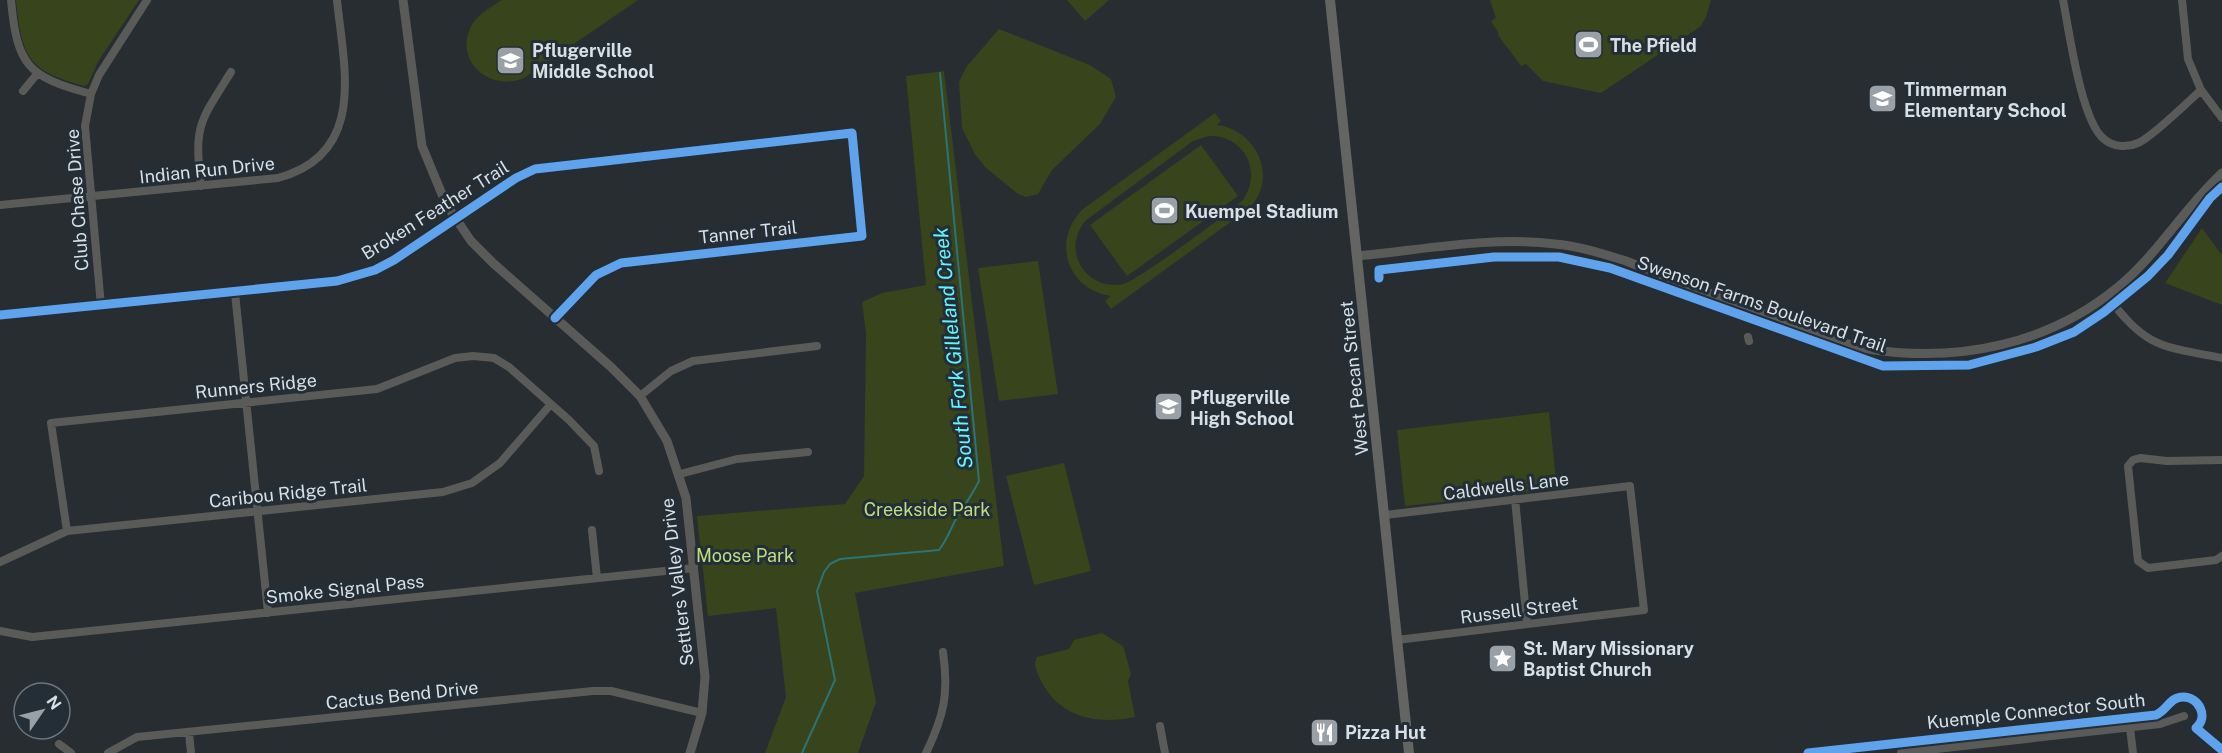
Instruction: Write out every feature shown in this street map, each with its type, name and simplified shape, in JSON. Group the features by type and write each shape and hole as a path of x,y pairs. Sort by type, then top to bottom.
{"main road":[{"name":"West Pecan Street","path":"1330,0 1409,753"}],"street":[{"path":"11,0 13,30 20,53 37,74 55,85 91,94"},
{"name":"Club Chase Drive","path":"101,306 85,126 91,94 109,56 147,0"},
{"name":"Indian Run Drive","path":"0,205 201,186 289,175 311,163 330,144 340,127 346,92 336,0"},
{"name":"Settlers Valley Drive","path":"404,0 422,146 437,188 454,218 493,263 640,396 667,441 680,474 686,498 705,677 702,713 690,753"},
{"path":"2063,0 2076,73 2093,126 2104,140 2121,147 2139,143 2201,90"},
{"path":"2182,0 2188,59 2201,90 2222,118"},
{"path":"201,186 197,149 198,130 203,117 231,72"},
{"path":"23,91 37,74"},
{"name":"Broken Feather Trail","path":"0,315 337,281 358,276 394,260 516,178 545,166 852,133"},
{"name":"Tanner Trail","path":"555,318 596,275 621,263 862,236 852,133"},
{"path":"1357,256 1498,242 1556,244 1626,261 1854,345 1918,354 1974,351 2025,339 2064,322 2106,296 2150,256 2222,173"},
{"path":"235,293 268,613"},
{"path":"2106,296 2128,324 2144,337 2166,348 2222,358"},
{"path":"640,396 671,371 693,361 817,346"},
{"name":"Runners Ridge","path":"67,531 51,423 377,389 455,358 473,356 494,358 509,367 551,404 594,447 599,471"},
{"name":"Caribou Ridge Trail","path":"0,562 67,531 443,492 471,483 500,463 551,404"},
{"path":"680,474 737,459 808,452"},
{"path":"2222,460 2167,461 2140,458 2133,460 2128,466 2138,561 2142,565 2148,568 2216,560 2222,556"},
{"name":"Caldwells Lane","path":"1385,515 1630,486 1644,610"},
{"path":"1515,500 1527,624"},
{"path":"592,530 597,578"},
{"name":"Smoke Signal Pass","path":"0,631 32,637 694,568"},
{"name":"Russell Street","path":"1397,640 1644,610"},
{"path":"926,753 939,726 946,699 943,652"},
{"name":"Cactus Bend Drive","path":"108,753 137,738 593,691 611,691 702,713"},
{"path":"1901,753 2130,728 2160,724 2184,716"},
{"path":"1160,726 1165,753"},
{"path":"2130,728 2133,753"},
{"path":"189,733 191,753"},
{"path":"59,744 72,753"}],"green space":[{"path":"16,0 139,0 99,60 88,84 84,86 50,74 31,58 21,35"},
{"path":"502,0 638,0 524,78 498,81 477,70 470,60 467,36 473,23 482,13"},
{"path":"1067,0 1109,0 1085,21"},
{"name":"The Pfield","path":"1490,0 1711,0 1701,26 1601,93 1543,81 1526,64 1521,66 1498,35 1491,21 1496,18"},
{"path":"999,29 1090,65 1111,79 1116,97 1100,124 1052,170 1038,194 1026,197 1018,194 985,167 975,154 962,128 959,82 967,66"},
{"name":"Creekside Park","path":"944,71 1004,566 855,593 876,702 858,753 765,753 786,697 776,608 708,616 697,516 845,504 864,476 866,333 862,302 882,293 926,285 906,76"},
{"path":"1215,113 1221,121 1217,125 1244,136 1260,158 1263,172 1262,185 1257,198 1247,210 1111,309 1105,301 1111,296 1096,292 1084,284 1074,274 1068,262 1066,249 1068,235 1073,221 1083,209","holes":["1209,136 1221,137 1240,148 1247,157 1251,178 1249,189 1243,200 1202,232 1132,280 1116,285 1102,283 1090,277 1076,255 1079,230 1085,221 1193,141"]},
{"name":"Kuempel Stadium","path":"1201,145 1238,196 1127,276 1090,225"},
{"path":"2202,228 2222,255 2222,305 2165,283"},
{"path":"1038,261 1058,394 999,401 978,268"},
{"path":"1549,412 1557,489 1405,506 1397,430"},
{"path":"1064,463 1091,571 1034,585 1006,476"},
{"path":"1102,633 1123,646 1131,674 1128,681 1135,717 1107,720 1080,716 1058,703 1048,692 1038,674 1035,665 1037,657 1069,649 1074,640"}],"waterway":[{"name":"South Fork Gilleland Creek","path":"802,753 835,680 817,591 824,572 830,564 840,559 939,550 979,481 940,73"}],"cycle path":[{"path":"0,315 337,281 375,270 394,260 516,178 535,169 852,133 862,236 621,263 596,275 555,318"},
{"name":"Swenson Farms Boulevard Trail","path":"1379,278 1379,270 1494,257 1559,257 1610,268 1883,366 1969,365 2036,347 2074,332 2104,312 2148,276 2168,255 2210,198 2222,187"},
{"name":"Kuemple Connector South","path":"1808,753 2156,715 2172,701 2183,697 2194,700 2198,704 2202,719 2196,728 2222,750"}],"place":[{"name":"The Pfield","path":"1589,45"},
{"name":"Pflugerville Middle School","path":"511,60"},
{"name":"Timmerman Elementary School","path":"1883,99"},
{"name":"Kuempel Stadium","path":"1164,211"},
{"name":"Pflugerville High School","path":"1169,407"},
{"name":"St. Mary Missionary Baptist Church","path":"1502,658"},
{"name":"Pizza Hut","path":"1324,732"}],"park label":[{"name":"Moose Park","path":"745,555"}]}
